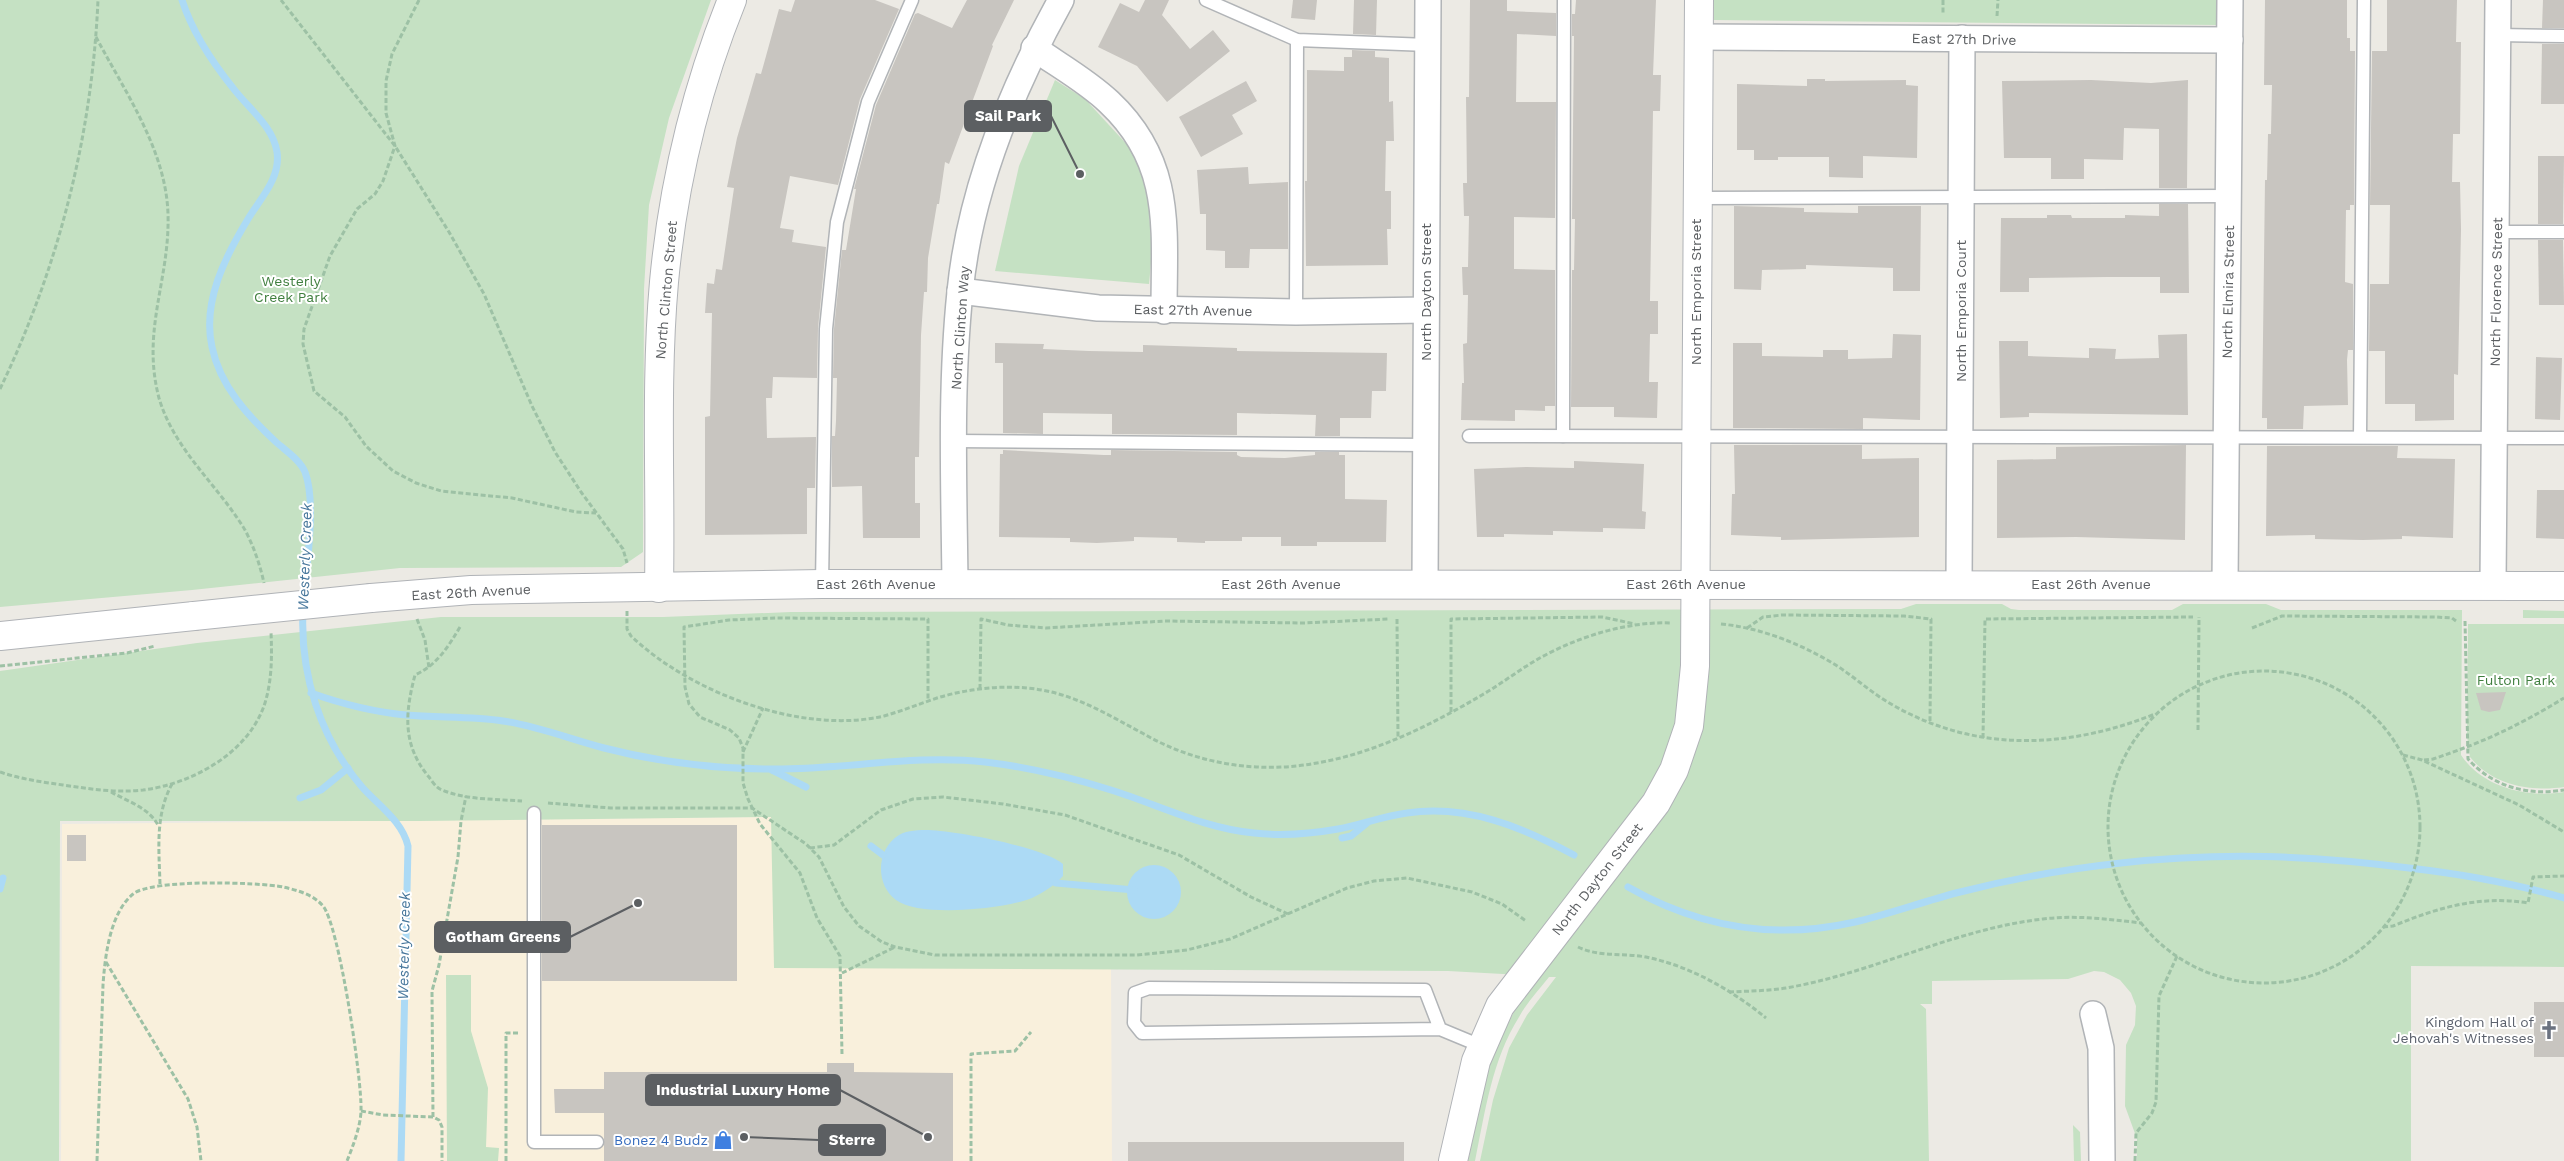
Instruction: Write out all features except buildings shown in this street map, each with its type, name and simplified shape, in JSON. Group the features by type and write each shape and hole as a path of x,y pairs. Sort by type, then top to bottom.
{"street":[{"name":"North Clinton Street","path":"660,588 659,372 664,282 673,210 692,122 732,0"},
{"name":"North Clinton Way","path":"955,584 956,358 960,291 968,242 983,180 1004,118 1034,48 1061,0"},
{"name":"North Dayton Street","path":"1424,584 1428,0"},
{"name":"North Emporia Street","path":"1695,584 1699,0"},
{"name":"North Elmira Street","path":"2225,584 2230,0"},
{"name":"North Florence Street","path":"2493,584 2498,0"},
{"name":"East 27th Drive","path":"1698,37 2230,40"},
{"name":"North Emporia Court","path":"1959,584 1962,38"},
{"path":"1034,48 1108,101 1132,127 1147,152 1158,180 1164,212 1164,311"},
{"name":"East 27th Avenue","path":"960,291 1098,308 1164,311 1296,312 1426,310"},
{"name":"East 26th Avenue","path":"0,636 371,598 472,590 822,584 2493,584 2564,586"},
{"name":"North Dayton Street","path":"1452,1161 1481,1046 1505,998 1656,803 1674,770 1683,746 1692,704 1695,584"},
{"path":"2093,1014 2101,1048 2102,1161"}],"lane":[{"path":"822,584 826,329 837,222 868,102 912,0"},
{"path":"1206,0 1298,40 1428,45"},
{"path":"1563,436 1564,0"},
{"path":"2360,437 2364,0"},
{"path":"2498,35 2564,36"},
{"path":"1296,312 1298,40"},
{"path":"1697,198 2229,196"},
{"path":"2496,232 2564,232"},
{"path":"1469,436 1960,435 2564,438"},
{"path":"955,441 1425,445"},
{"path":"534,805 534,1142 596,1142"},
{"path":"1440,1029 1425,990 1149,988 1136,993 1134,1023 1142,1033 1440,1029 1481,1046"}],"path":[{"path":"0,389 30,321 65,213 85,135 96,38 98,0"},
{"path":"281,0 395,146 449,232 484,294 532,406 555,452 623,549 627,558"},
{"path":"419,0 392,54 386,81 386,113 395,146 375,194 357,209 330,256 304,329 303,344 314,391 345,417 366,446 393,471 416,484 440,491 512,498 576,512 596,513"},
{"path":"96,38 155,150 167,198 167,246 152,342 154,370 160,400 179,442 244,529 258,560 265,587"},
{"path":"1747,628 1763,617 1782,615 1904,616 1931,619 1930,722"},
{"path":"416,616 425,640 429,669"},
{"path":"627,616 627,629 631,636 684,673 763,708 813,720 842,721 886,715 928,701 980,689 1026,688 1077,699 1167,746 1197,757 1225,764 1274,768 1315,764 1339,758 1398,737 1450,713 1539,659 1586,639 1637,625 1671,623"},
{"path":"2252,628 2282,616 2452,618 2456,621"},
{"path":"1450,713 1450,619 1602,617 1637,625"},
{"path":"1983,738 1984,619 2193,617"},
{"path":"2198,730 2199,617"},
{"path":"842,1054 842,973 840,956 817,918 800,873 760,824 752,808 744,790 741,743 735,734 707,722 694,710 686,695 684,627 729,620 776,618 928,619 928,701"},
{"path":"980,689 981,619 1008,625 1046,628 1166,621 1303,623 1389,619"},
{"path":"1397,619 1398,737"},
{"path":"2465,621 2468,759 2488,776 2509,787 2540,792 2564,790"},
{"path":"1719,623 1747,628 1807,649 1835,664 1887,701 1930,722 1983,738 2047,741 2113,729 2155,714"},
{"path":"460,627 448,647 429,669 415,675 409,697 410,747 417,762 439,790 466,796 534,805 611,808 752,808 810,848 819,857 844,908 859,926 882,942 895,947 935,955 1136,955 1186,950 1230,939 1346,888 1374,881 1407,878 1472,892 1502,904 1526,921"},
{"path":"0,772 109,791 143,790 172,784 196,774 227,755 254,726 269,687 272,658 271,628"},
{"path":"0,666 152,648"},
{"path":"2252,672 2278,672 2308,678 2329,686 2372,715 2383,726 2402,755 2417,800 2418,834 2412,880 2383,927 2364,946 2337,965 2288,981 2238,981 2205,971 2162,946 2126,903 2114,877 2111,851 2109,819 2114,787 2132,745 2155,714 2174,699 2198,686 2237,674 2252,672"},
{"path":"2422,760 2433,759 2467,748 2528,721 2564,698"},
{"path":"743,752 763,708"},
{"path":"2402,755 2422,760 2518,804 2564,832"},
{"path":"160,884 159,826 163,800 172,784"},
{"path":"109,791 140,808 155,819 159,826"},
{"path":"433,1117 432,991 439,965 458,857 461,821 466,796"},
{"path":"810,848 834,845 881,810 913,799 943,797 1004,804 1065,815 1179,855 1251,897 1289,914"},
{"path":"2383,927 2393,926 2456,904 2490,900 2528,903 2533,877 2564,876"},
{"path":"97,1161 105,962 122,906 135,892 160,884 282,887 307,895 323,906 329,915 335,936 352,1026 361,1111 347,1161"},
{"path":"1729,992 1778,989 1808,983 1940,943 2014,924 2074,918 2142,924"},
{"path":"842,973 895,947"},
{"path":"1578,947 1589,952 1661,961 1689,971 1729,992 1766,1018"},
{"path":"2135,1161 2136,1133 2152,1113 2156,1102 2159,996 2177,956"},
{"path":"105,962 188,1099 197,1127 201,1161"},
{"path":"971,1161 971,1054 1015,1051 1032,1032"},
{"path":"506,1161 506,1033 534,1033"},
{"path":"361,1111 383,1115 433,1117 439,1120 442,1128 442,1161"}],"shaded area":[{"path":"771,817 1111,968 1112,1161 61,1161 62,824"}],"green space":[{"name":"Westerly Creek Park","path":"0,0 711,0 669,118 649,205 644,289 643,552 621,567 400,568 192,590 0,607"},
{"path":"1714,0 2216,0 2216,25 1714,20"},
{"path":"1055,80 1085,99 1132,150 1147,183 1152,252 1149,284 995,271 1019,166"},
{"path":"1916,604 2002,604 2011,609 2019,610 2172,610 2183,604 2266,604 2281,610 2462,610 2461,755 2481,776 2507,788 2521,792 2564,792 2564,967 2411,966 2411,1161 2137,1161 2137,1139 2125,1106 2126,1045 2135,1025 2136,1006 2131,993 2120,980 2104,972 2094,971 2068,979 1932,981 1932,1004 1920,1004 1926,1009 1929,1161 1480,1161 1493,1100 1509,1048 1527,1015 1556,977 1549,977 1522,1012 1502,1051 1486,1105 1475,1161 1468,1161 1492,1055 1515,1010 1539,976 1448,971 774,968 771,817 419,821 60,821 59,1161 0,1161 0,671 197,643 441,617 663,617 791,612 1901,609"},
{"path":"2523,610 2564,611 2564,618 2523,618"},
{"name":"Fulton Park","path":"2468,624 2564,624 2564,787 2538,788 2512,784 2489,774 2470,757 2467,736"},
{"path":"446,975 471,975 471,1031 488,1088 486,1147 499,1148 498,1161 447,1161"},
{"path":"2073,1125 2080,1132 2081,1161 2074,1161"}],"water":[{"path":"929,830 959,833 999,841 1037,852 1063,864 1063,876 1049,888 1032,898 1019,902 963,910 924,909 908,906 896,900 884,885 881,867 882,858 891,841 902,833"},
{"path":"1154,865 1164,867 1173,873 1179,882 1181,892 1179,902 1173,911 1164,917 1154,919 1144,917 1135,911 1129,902 1127,892 1129,882 1135,873 1144,867"}],"waterway":[{"name":"Westerly Creek","path":"182,0 203,46 225,78 271,134 277,152 276,171 273,179 239,234 224,264 213,297 210,313 210,330 216,361 228,387 255,422 296,460 305,472 310,501 310,535 304,600"},
{"name":"Westerly Creek","path":"303,611 303,635 309,681 324,726 347,768 362,787 395,821 401,829 408,846 401,1161"},
{"path":"311,693 334,701 394,714 479,718 516,723 624,753 708,766 750,769 798,769 931,760 958,760 1001,764 1080,781 1199,821 1254,833 1317,832 1407,813 1451,812 1494,820 1534,835 1574,855"},
{"path":"300,798 321,790 348,768"},
{"path":"772,770 806,787"},
{"path":"1342,838 1351,836 1367,823"},
{"path":"871,846 883,855"},
{"path":"1628,887 1655,901 1709,920 1738,926 1796,930 1855,922 1956,893 2038,875 2121,863 2194,857 2265,856 2336,860 2448,873 2526,888 2564,898"},
{"path":"0,889 3,878"},
{"path":"1056,883 1134,890"}],"place":[{"name":"Sail Park","path":"1080,174"},
{"name":"Gotham Greens","path":"638,903"},
{"name":"Kingdom Hall of Jehovah's Witnesses","path":"2549,1030"},
{"name":"Sterre","path":"744,1137"},
{"name":"Industrial Luxury Home","path":"928,1137"},
{"name":"Bonez 4 Budz","path":"723,1140"}]}
